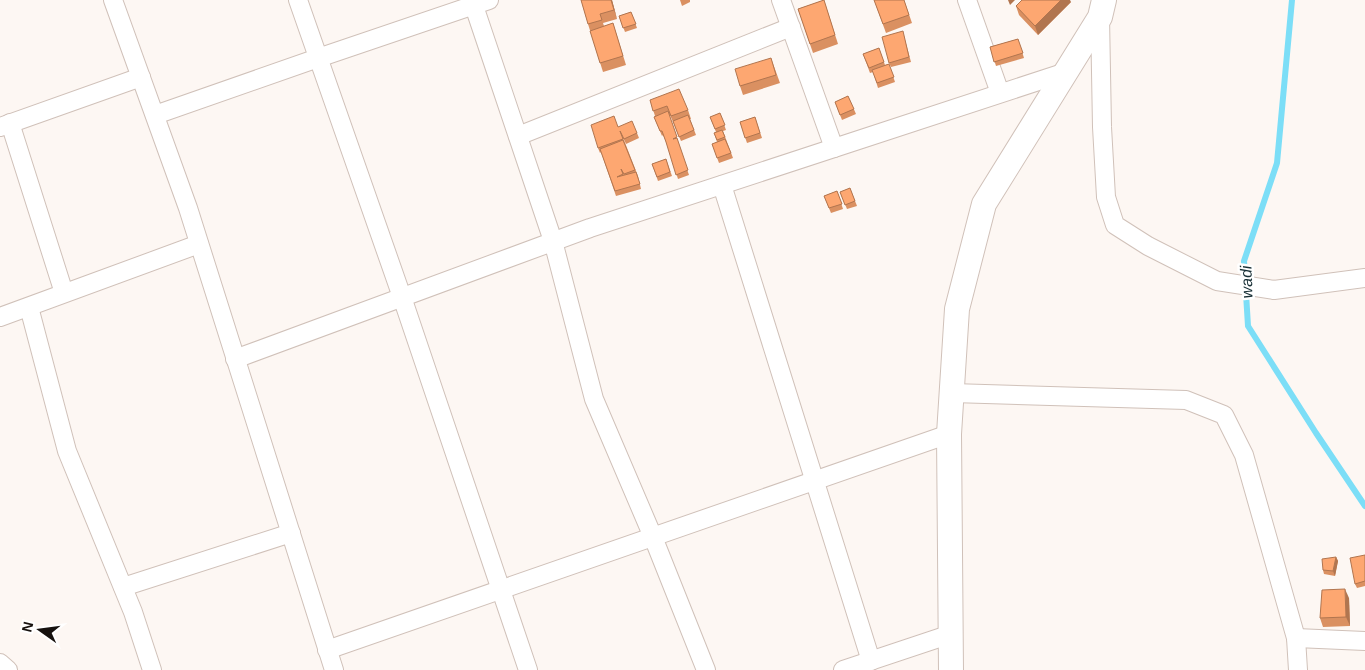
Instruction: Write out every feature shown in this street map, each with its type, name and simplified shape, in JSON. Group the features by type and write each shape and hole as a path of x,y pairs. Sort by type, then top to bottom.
{"street":[{"path":"113,0 188,208 334,670"},
{"path":"298,0 402,298 528,670"},
{"path":"781,0 834,148"},
{"path":"967,0 1000,93"},
{"path":"154,115 478,2 518,136 553,241 594,398 653,537 706,670"},
{"path":"955,666 951,634 949,434 957,309 984,204 1066,72 1102,9"},
{"path":"1102,9 1102,127 1106,197 1115,225 1148,246 1217,281 1274,290 1365,278"},
{"path":"518,136 791,27"},
{"path":"235,359 553,241 1066,72"},
{"path":"64,294 5,125 140,77"},
{"path":"722,184 871,661"},
{"path":"0,317 199,244"},
{"path":"29,306 67,451 134,612 152,670"},
{"path":"952,393 1186,400 1224,415 1244,455 1296,638 1298,670"},
{"path":"327,650 949,434"},
{"path":"123,586 290,533"},
{"path":"843,670 951,634"},
{"path":"1296,638 1365,641"},
{"path":"0,663 8,670"}],"building":[{"path":"581,0 611,0 614,10 600,14 602,20 588,24"},
{"path":"824,0 835,35 810,44 798,9"},
{"path":"874,0 904,0 909,15 883,24"},
{"path":"1022,0 1061,0 1035,26 1016,6"},
{"path":"631,12 636,24 623,28 619,16"},
{"path":"613,23 623,56 600,63 590,31"},
{"path":"903,31 909,57 889,63 882,37"},
{"path":"1018,39 1023,53 994,62 990,47"},
{"path":"879,48 884,62 869,68 863,54"},
{"path":"771,58 776,75 740,86 735,69"},
{"path":"889,64 894,77 877,83 872,70"},
{"path":"679,89 688,110 671,116 667,106 653,111 650,100"},
{"path":"848,96 854,109 840,115 835,102"},
{"path":"668,111 677,137 673,139 677,138 688,170 676,175 662,131 660,131 654,117"},
{"path":"720,113 725,125 715,129 710,117"},
{"path":"688,115 694,130 679,137 673,121"},
{"path":"614,116 618,127 632,121 637,133 624,139 620,131 623,139 598,148 591,125"},
{"path":"755,117 760,133 745,138 740,122"},
{"path":"722,130 725,137 717,140 714,133"},
{"path":"725,139 731,153 717,158 712,144"},
{"path":"623,140 635,170 624,174 621,169 623,174 617,177 636,172 640,184 615,191 600,149"},
{"path":"666,159 670,172 657,177 652,164"},
{"path":"850,188 855,201 845,205 840,192"},
{"path":"837,191 842,204 829,208 824,196"},
{"path":"1365,555 1365,581 1355,584 1350,558"},
{"path":"1336,557 1333,571 1323,570 1322,559"},
{"path":"1345,589 1346,617 1320,618 1322,590"}],"waterway":[{"name":"wadi","path":"1292,0 1277,163 1244,261 1248,326 1365,506"}]}
